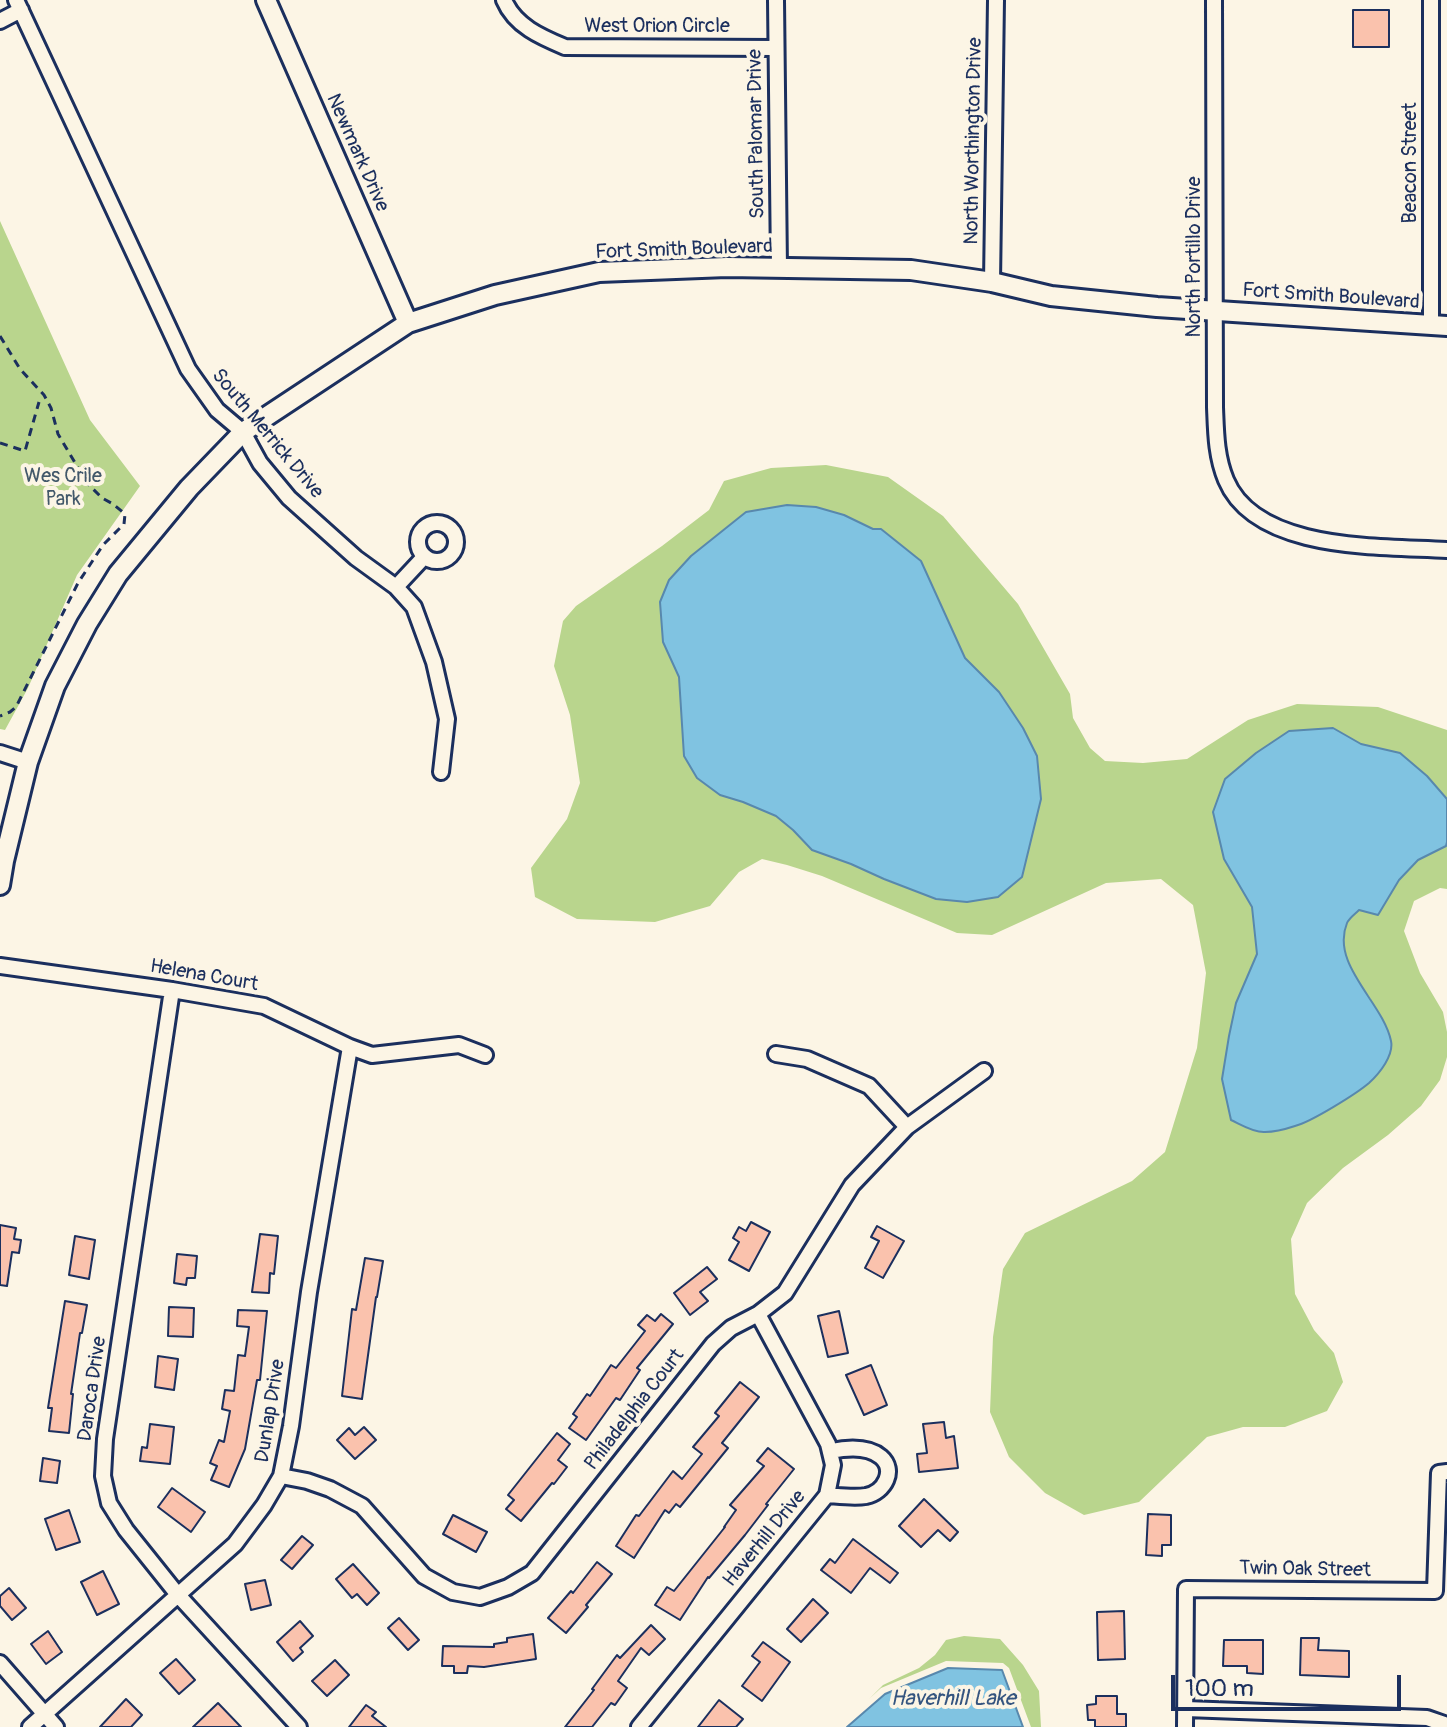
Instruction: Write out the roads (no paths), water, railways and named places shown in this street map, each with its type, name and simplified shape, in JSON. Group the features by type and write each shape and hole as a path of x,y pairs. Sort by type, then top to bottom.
{"street":[{"name":"Newmark Drive","path":"266,0 408,323"},
{"name":"West Orion Circle","path":"504,0 523,24 539,36 565,47 776,48"},
{"name":"South Palomar Drive","path":"776,0 779,268"},
{"name":"North Worthington Drive","path":"992,282 996,0"},
{"name":"North Portillo Drive","path":"1214,0 1215,407 1217,452 1226,481 1243,507 1270,525 1303,537 1354,545 1447,550"},
{"name":"Beacon Street","path":"1431,0 1439,326"},
{"path":"0,21 19,5"},
{"name":"South Merrick Drive","path":"19,5 188,369 217,410 243,432 260,463 289,498 356,558 396,587 414,607 434,662 447,719 441,772"},
{"name":"Fort Smith Boulevard","path":"0,885 28,762 55,686 87,624 118,574 189,488 243,432 408,323 495,295 599,272 711,267 911,270 992,282 1051,296 1439,326"},
{"path":"396,587 424,557"},
{"path":"0,753 28,762"},
{"name":"Helena Court","path":"0,966 264,1006 372,1055 459,1045 485,1055"},
{"name":"Daroca Drive","path":"172,990 105,1439 103,1476 109,1503 126,1530 178,1595 299,1727"},
{"name":"Dunlap Drive","path":"30,1727 235,1544 281,1476 350,1047"},
{"path":"776,1054 807,1059 869,1086 907,1127"},
{"name":"Philadelphia Court","path":"281,1476 330,1489 362,1506 424,1576 453,1592 480,1597 508,1587 532,1573 713,1344 731,1328 758,1314 785,1293 852,1185 907,1127 984,1071"},
{"path":"758,1314 831,1451 857,1449 880,1456 885,1462 887,1480 883,1488 867,1496 827,1495"},
{"name":"Haverhill Drive","path":"639,1727 827,1495 833,1465 831,1451"},
{"name":"Twin Oak Street","path":"1185,1727 1186,1589 1435,1591 1439,1473 1447,1472"},
{"path":"0,1663 56,1727"},
{"path":"1186,1709 1427,1718 1447,1725"}],"water":[{"path":"787,505 816,507 844,515 873,529 881,529 921,561 965,658 999,692 1023,728 1037,756 1041,799 1022,877 998,897 967,902 936,899 812,850 776,816 720,795 697,778 684,756 679,677 663,642 660,602 669,580 691,556 746,512"},
{"path":"1333,728 1361,744 1400,753 1427,776 1447,799 1447,842 1446,846 1418,860 1399,880 1378,915 1359,910 1347,923 1344,939 1351,969 1386,1026 1391,1041 1385,1064 1369,1083 1322,1114 1291,1127 1261,1132 1231,1120 1222,1079 1236,1003 1257,954 1252,907 1224,859 1213,812 1225,779 1256,753 1289,731"},
{"name":"Haverhill Lake","path":"948,1668 1002,1670 1023,1727 847,1727 885,1694"}],"park label":[{"name":"Wes Crile Park","path":"63,488"}]}
